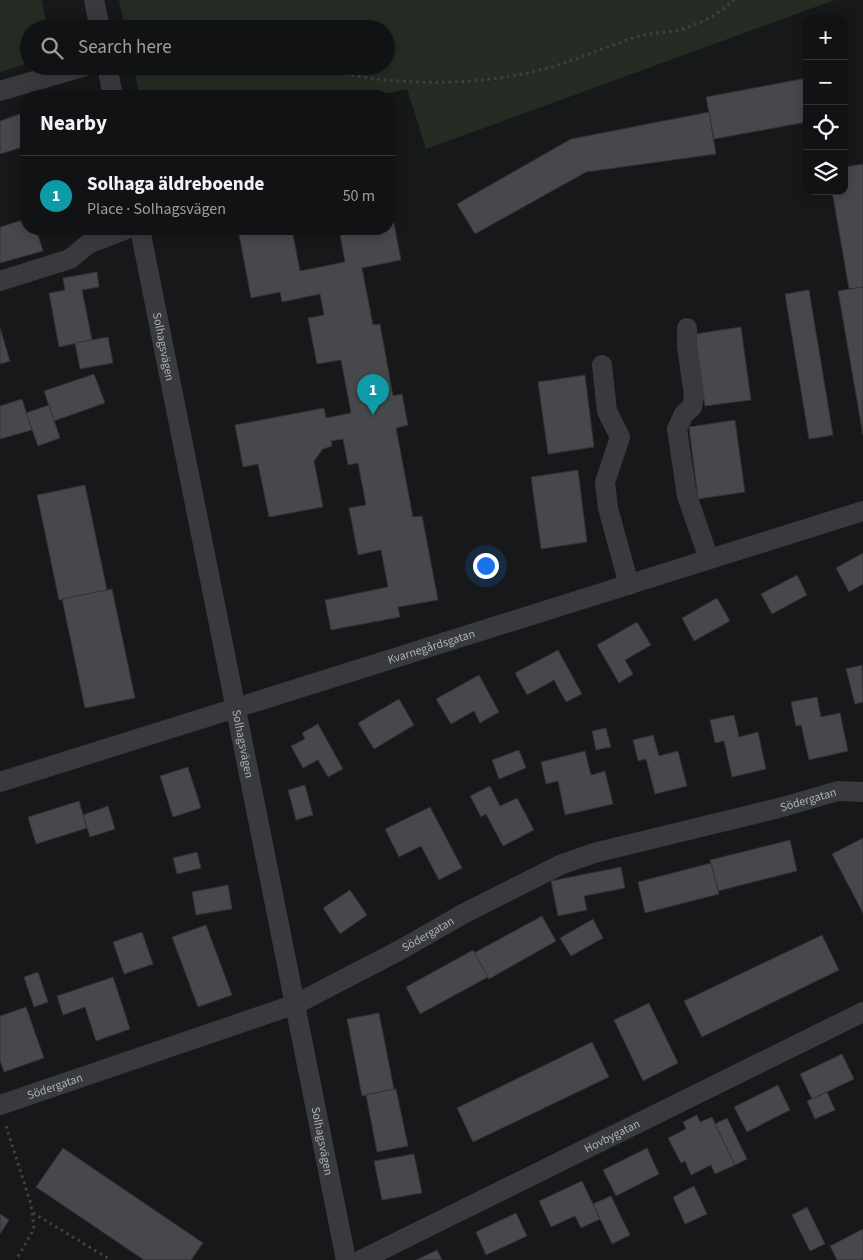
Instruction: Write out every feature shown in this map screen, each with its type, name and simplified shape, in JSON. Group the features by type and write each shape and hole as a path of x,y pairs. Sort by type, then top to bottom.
{"street":[{"path":"94,0 98,20"},
{"path":"0,91 55,75"},
{"path":"109,75 112,90"},
{"path":"0,281 70,259 88,244 111,235"},
{"name":"Solhagsvägen","path":"141,235 346,1260"},
{"path":"687,328 687,347 694,395 692,407 684,414 677,429 687,496 709,560"},
{"path":"602,365 607,412 620,437 605,482 608,508 629,585"},
{"name":"Kvarnegårdsgatan","path":"0,782 863,511"},
{"name":"Södergatan","path":"1,1111 296,1004 402,949 463,914 560,865 614,848 838,792 863,792"},
{"name":"Hovbygatan","path":"361,1260 863,1012"}],"path":[{"path":"353,75 374,79 458,84 501,78 540,70 650,33 674,30 697,24 715,15 734,0"},
{"path":"1,1111 32,1213 34,1229 16,1260"},
{"path":"32,1213 111,1260"}],"shaded area":[{"path":"0,0 42,0 45,20 20,20 20,66 0,72"},
{"path":"119,0 835,0 426,149 407,89 395,91 139,90 135,75 395,75 395,20 123,20"}],"building":[{"path":"803,79 803,123 714,139 706,97"},
{"path":"709,112 716,154 586,172 475,234 457,204 571,139"},
{"path":"20,114 20,148 0,154 0,121"},
{"path":"863,164 863,287 849,289 833,195 848,195 848,166"},
{"path":"20,221 20,235 38,235 43,251 0,263 0,227"},
{"path":"395,228 401,260 362,268 373,325 380,324 393,396 402,394 408,425 396,428 413,517 422,516 438,600 398,607 400,617 331,630 325,600 388,587 381,550 358,555 349,508 366,505 358,463 348,465 343,439 331,441 332,446 323,449 314,461 323,507 269,517 258,464 243,467 235,425 324,408 326,418 351,413 341,360 317,364 308,318 324,315 320,294 282,302 280,292 251,298 239,235 293,235 300,271 345,262 340,235 395,235"},
{"path":"97,272 99,287 82,290 92,340 59,347 49,293 65,290 63,278"},
{"path":"863,287 863,435 838,291"},
{"path":"809,290 833,435 809,439 785,294"},
{"path":"741,327 751,400 705,406 695,334"},
{"path":"0,328 10,361 0,364"},
{"path":"108,337 113,363 80,369 75,343"},
{"path":"94,374 105,403 54,421 44,391"},
{"path":"585,375 594,447 548,454 538,382"},
{"path":"22,399 32,430 0,439 0,406"},
{"path":"49,405 60,438 38,446 26,413"},
{"path":"735,420 745,492 698,499 689,427"},
{"path":"578,470 587,542 541,549 531,477"},
{"path":"85,485 107,590 59,600 37,495"},
{"path":"863,553 863,584 849,592 836,568"},
{"path":"797,575 807,595 772,614 761,594"},
{"path":"112,589 135,698 85,708 62,599"},
{"path":"717,598 730,621 694,641 682,618"},
{"path":"637,622 651,645 625,660 633,674 619,683 597,645"},
{"path":"558,650 582,694 566,702 554,680 527,695 515,673"},
{"path":"862,665 863,702 855,704 846,669"},
{"path":"479,675 499,712 480,723 474,711 451,724 436,699"},
{"path":"817,697 821,717 840,713 848,751 809,760 801,725 796,726 791,702"},
{"path":"399,699 414,725 374,749 358,723"},
{"path":"734,715 739,737 758,732 766,769 732,777 724,741 715,743 710,720"},
{"path":"318,724 343,769 328,777 318,760 303,768 291,746 305,739 302,733"},
{"path":"606,728 611,747 596,750 592,731"},
{"path":"653,735 659,756 678,751 687,786 655,794 646,759 638,761 633,740"},
{"path":"519,750 526,768 499,779 492,760"},
{"path":"585,751 591,775 605,771 613,804 565,815 558,781 546,784 541,762"},
{"path":"188,767 201,808 173,817 160,776"},
{"path":"305,785 313,815 296,820 288,790"},
{"path":"490,786 500,806 517,798 534,830 503,846 486,814 481,817 470,796"},
{"path":"79,801 87,828 36,844 28,817"},
{"path":"108,806 115,829 90,837 83,815"},
{"path":"430,807 462,868 439,880 421,846 399,857 385,829"},
{"path":"863,838 863,913 832,854"},
{"path":"790,840 797,871 718,891 710,860"},
{"path":"197,852 201,868 177,874 173,858"},
{"path":"711,863 719,894 645,913 638,882"},
{"path":"621,867 625,888 584,896 587,910 558,916 551,881"},
{"path":"228,885 232,909 196,915 192,892"},
{"path":"350,890 367,915 340,934 323,908"},
{"path":"542,916 556,941 489,979 474,953"},
{"path":"593,919 603,938 571,956 560,938"},
{"path":"206,925 232,995 198,1007 172,937"},
{"path":"142,932 153,964 124,974 113,942"},
{"path":"822,935 839,970 702,1037 684,1001"},
{"path":"473,950 488,977 420,1014 406,987"},
{"path":"38,972 48,1002 34,1007 24,977"},
{"path":"113,977 130,1029 96,1041 85,1007 63,1015 57,996"},
{"path":"649,1003 678,1063 643,1081 614,1020"},
{"path":"26,1007 44,1058 4,1072 0,1061 0,1016"},
{"path":"379,1013 394,1089 362,1096 347,1019"},
{"path":"592,1042 609,1077 473,1142 457,1108"},
{"path":"842,1054 854,1079 812,1099 800,1074"},
{"path":"778,1085 790,1110 747,1132 734,1107"},
{"path":"396,1089 408,1146 377,1152 366,1095"},
{"path":"827,1092 835,1110 815,1119 807,1101"},
{"path":"697,1115 700,1122 712,1117 735,1165 715,1174 711,1165 691,1175 685,1161 681,1163 668,1138 686,1129 683,1122"},
{"path":"727,1118 747,1159 735,1165 715,1124"},
{"path":"63,1148 203,1243 191,1260 144,1260 36,1187"},
{"path":"647,1148 659,1174 616,1196 603,1170"},
{"path":"414,1154 422,1193 382,1200 374,1161"},
{"path":"582,1181 600,1219 581,1228 575,1216 551,1227 539,1201"},
{"path":"694,1186 707,1214 685,1224 673,1197"},
{"path":"611,1196 630,1235 612,1244 593,1204"},
{"path":"807,1207 825,1244 810,1251 792,1215"},
{"path":"516,1213 527,1236 486,1255 476,1232"},
{"path":"0,1214 9,1220 0,1234"},
{"path":"863,1229 863,1260 837,1260 830,1246"},
{"path":"437,1250 442,1260 416,1260"}],"place":[{"name":"Solhaga äldreboende","path":"373,415"}]}
